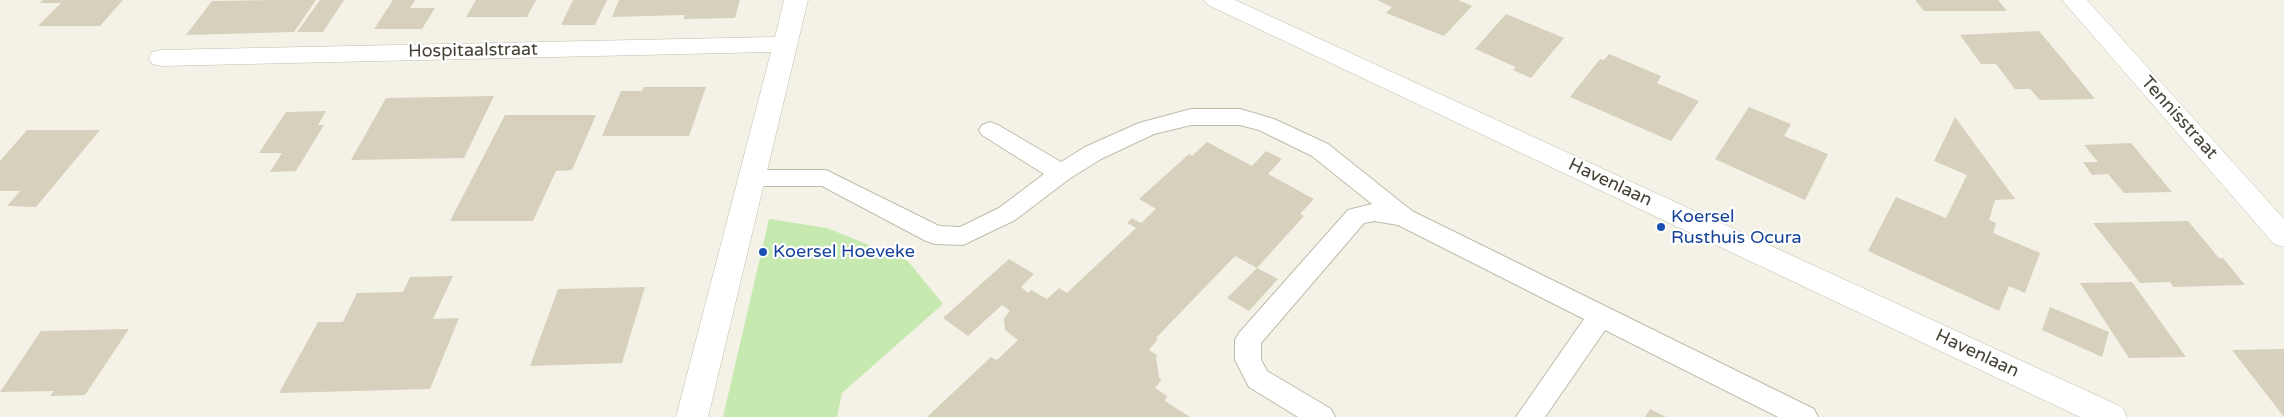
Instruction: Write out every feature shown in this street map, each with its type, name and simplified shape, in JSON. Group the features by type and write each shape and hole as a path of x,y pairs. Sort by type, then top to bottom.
{"street":[{"path":"692,417 796,0"},
{"name":"Havenlaan","path":"1216,0 2111,417"},
{"name":"Tennisstraat","path":"2074,0 2284,236"},
{"name":"Hospitaalstraat","path":"161,58 785,44"}],"lane":[{"path":"752,178 826,178 935,235 964,236 1007,214 1061,173 1093,153 1147,128 1191,117 1240,117 1266,124 1320,150 1403,216 1804,417"},
{"path":"990,130 1061,173"},
{"path":"1322,417 1258,379 1248,360 1248,340 1356,216 1374,212 1403,216"},
{"path":"1530,417 1600,315"}],"green space":[{"path":"769,219 827,228 908,261 943,304 842,393 837,417 723,417"}],"building":[{"path":"43,0 123,0 100,26 38,26 61,3 40,3"},
{"path":"316,0 294,32 186,35 212,1"},
{"path":"320,0 344,0 323,32 297,32"},
{"path":"393,0 415,0 410,8 435,8 422,29 374,29"},
{"path":"476,0 536,0 527,17 466,17"},
{"path":"573,0 607,0 595,25 561,25"},
{"path":"619,0 740,0 735,18 683,19 685,15 612,17"},
{"path":"1377,0 1458,0 1472,6 1444,36 1386,13 1392,7"},
{"path":"1915,0 1998,0 2007,11 1924,11"},
{"path":"1506,14 1564,38 1531,78 1513,70 1516,67 1475,49"},
{"path":"2039,31 2095,99 2040,100 2030,89 2015,89 1996,64 1981,64 1960,35"},
{"path":"1609,54 1661,76 1657,83 1699,101 1671,141 1570,97 1600,59 1604,60"},
{"path":"644,87 706,87 689,136 602,136 621,91 642,91"},
{"path":"494,96 464,158 351,160 386,98"},
{"path":"1749,107 1791,124 1784,136 1828,154 1805,200 1715,159"},
{"path":"326,111 318,125 324,125 296,171 270,172 282,153 259,153 286,112"},
{"path":"505,115 596,115 572,170 556,171 533,221 450,221"},
{"path":"1955,117 2015,199 1995,200 1989,220 1996,223 1993,233 2040,253 2025,293 2009,286 1999,311 1868,251 1896,197 1946,218 1967,175 1934,161"},
{"path":"27,130 100,130 36,207 7,206 20,191 0,191 0,161"},
{"path":"1207,142 1252,166 1266,151 1282,159 1268,174 1314,199 1300,214 1304,216 1257,268 1235,256 1156,338 1158,339 1149,350 1158,356 1156,357 1159,378 1162,379 1155,388 1167,396 1165,401 1190,417 927,417 991,357 997,360 1018,340 1005,330 1004,318 1010,311 1002,305 968,336 943,318 1009,259 1034,274 1021,287 1028,293 1031,290 1047,299 1059,288 1067,293 1136,228 1127,223 1132,218 1141,223 1156,209 1139,199 1189,154 1192,156"},
{"path":"2131,143 2172,192 2124,193 2108,174 2092,175 2083,162 2098,162 2084,145"},
{"path":"2188,221 2219,258 2223,258 2245,285 2173,287 2170,282 2140,283 2093,223"},
{"path":"1257,268 1278,279 1249,311 1227,298"},
{"path":"453,276 433,319 459,318 430,389 279,393 318,322 343,322 357,293 403,292 410,277"},
{"path":"2132,282 2186,357 2129,358 2080,283"},
{"path":"645,287 622,363 530,366 558,289"},
{"path":"2050,307 2109,332 2102,357 2042,330"},
{"path":"129,329 85,395 50,396 54,391 0,392 41,331"},
{"path":"2284,349 2284,417 2232,350"},
{"path":"1650,409 1666,417 1645,417"}],"place":[{"name":"Koersel Rusthuis Ocura","path":"1661,227"},
{"name":"Koersel Hoeveke","path":"763,252"}]}
